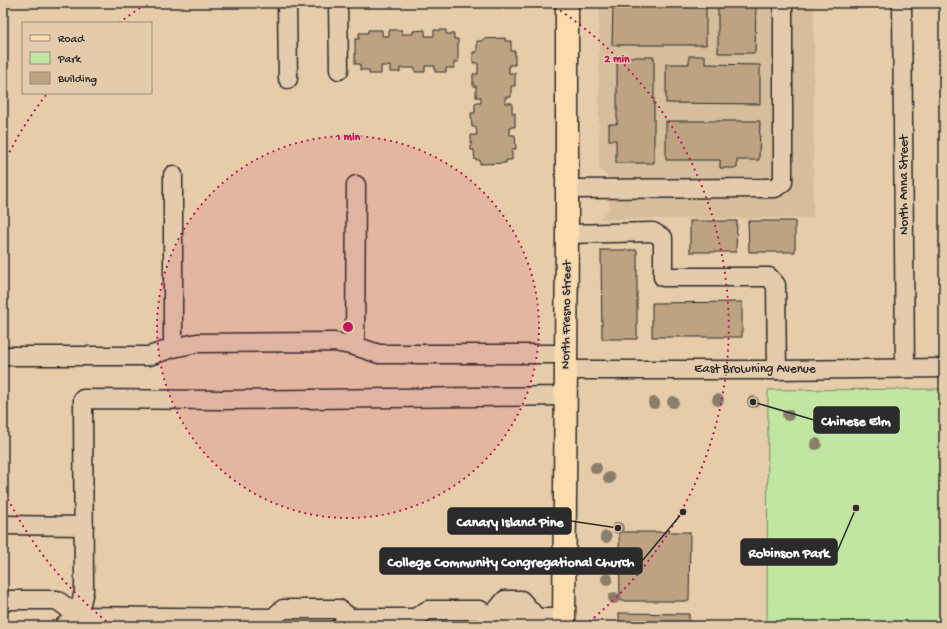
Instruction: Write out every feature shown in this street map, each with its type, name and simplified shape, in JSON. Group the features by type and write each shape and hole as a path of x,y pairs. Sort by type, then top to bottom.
{"main road":[{"name":"North Fresno Street","path":"564,622 568,234 567,3"}],"street":[{"path":"287,3 288,79"},
{"path":"338,3 339,70"},
{"path":"568,189 775,188 783,182 783,3"},
{"name":"North Anna Street","path":"902,3 905,368"},
{"path":"173,175 173,348"},
{"path":"355,346 356,185"},
{"path":"568,234 653,232 662,238 663,277 769,277 776,285 777,370"},
{"name":"East Browning Avenue","path":"3,356 149,356 173,348 197,343 335,342 355,346 379,354 566,362 777,370 944,368"},
{"path":"73,623 84,591 83,399 230,400 566,396"},
{"path":"3,525 84,526"},
{"path":"3,603 9,600 58,600 73,623"},
{"path":"73,623 270,622 283,609 339,609 346,622 421,622 428,610 480,610 487,622 537,618 564,622"}],"shaded area":[{"path":"599,3 814,3 813,218 599,219 609,209 609,178 599,168"}],"green space":[{"path":"944,389 944,626 767,626 768,390"}],"building":[{"path":"635,3 652,3 652,6 706,6 706,45 612,45 613,6 635,6"},
{"path":"718,3 756,3 755,53 718,53"},
{"path":"368,30 382,30 382,36 389,36 389,30 402,30 402,34 413,34 413,31 425,30 425,36 434,36 434,30 446,30 446,34 454,34 454,39 458,39 458,62 454,62 454,68 446,68 446,72 435,72 435,66 425,66 425,72 415,72 415,68 400,68 400,72 390,72 390,66 381,66 381,74 369,74 369,70 360,70 360,64 355,64 355,39 359,39 359,33 368,33"},
{"path":"505,38 505,41 511,41 511,51 515,51 515,65 509,65 509,73 515,73 515,86 511,86 511,97 505,97 505,103 512,103 512,113 515,113 515,127 510,127 510,135 515,135 516,149 512,149 512,160 506,160 506,163 480,164 480,160 475,160 474,150 471,150 471,135 477,135 476,127 472,127 471,113 475,113 475,103 481,103 481,97 476,97 476,86 473,86 473,74 478,74 478,63 473,63 473,52 477,52 477,41 483,41 483,39"},
{"path":"689,56 705,56 705,64 760,65 760,104 666,103 666,64 689,64"},
{"path":"617,57 654,57 654,163 616,163 616,140 609,140 609,124 617,124"},
{"path":"666,121 760,121 759,160 737,160 737,168 720,168 720,160 666,160"},
{"path":"690,221 737,221 736,252 690,252"},
{"path":"748,221 795,221 795,252 749,252"},
{"path":"601,250 637,250 637,339 602,339"},
{"path":"742,302 742,337 652,337 652,303"},
{"path":"619,532 690,532 689,601 620,601"},
{"path":"619,613 689,614 689,626 619,626"}],"place":[{"name":"Chinese Elm","path":"753,402"},
{"name":"Robinson Park","path":"856,508"},
{"name":"College Community Congregational Church","path":"683,512"},
{"name":"Canary Island Pine","path":"618,528"}]}
